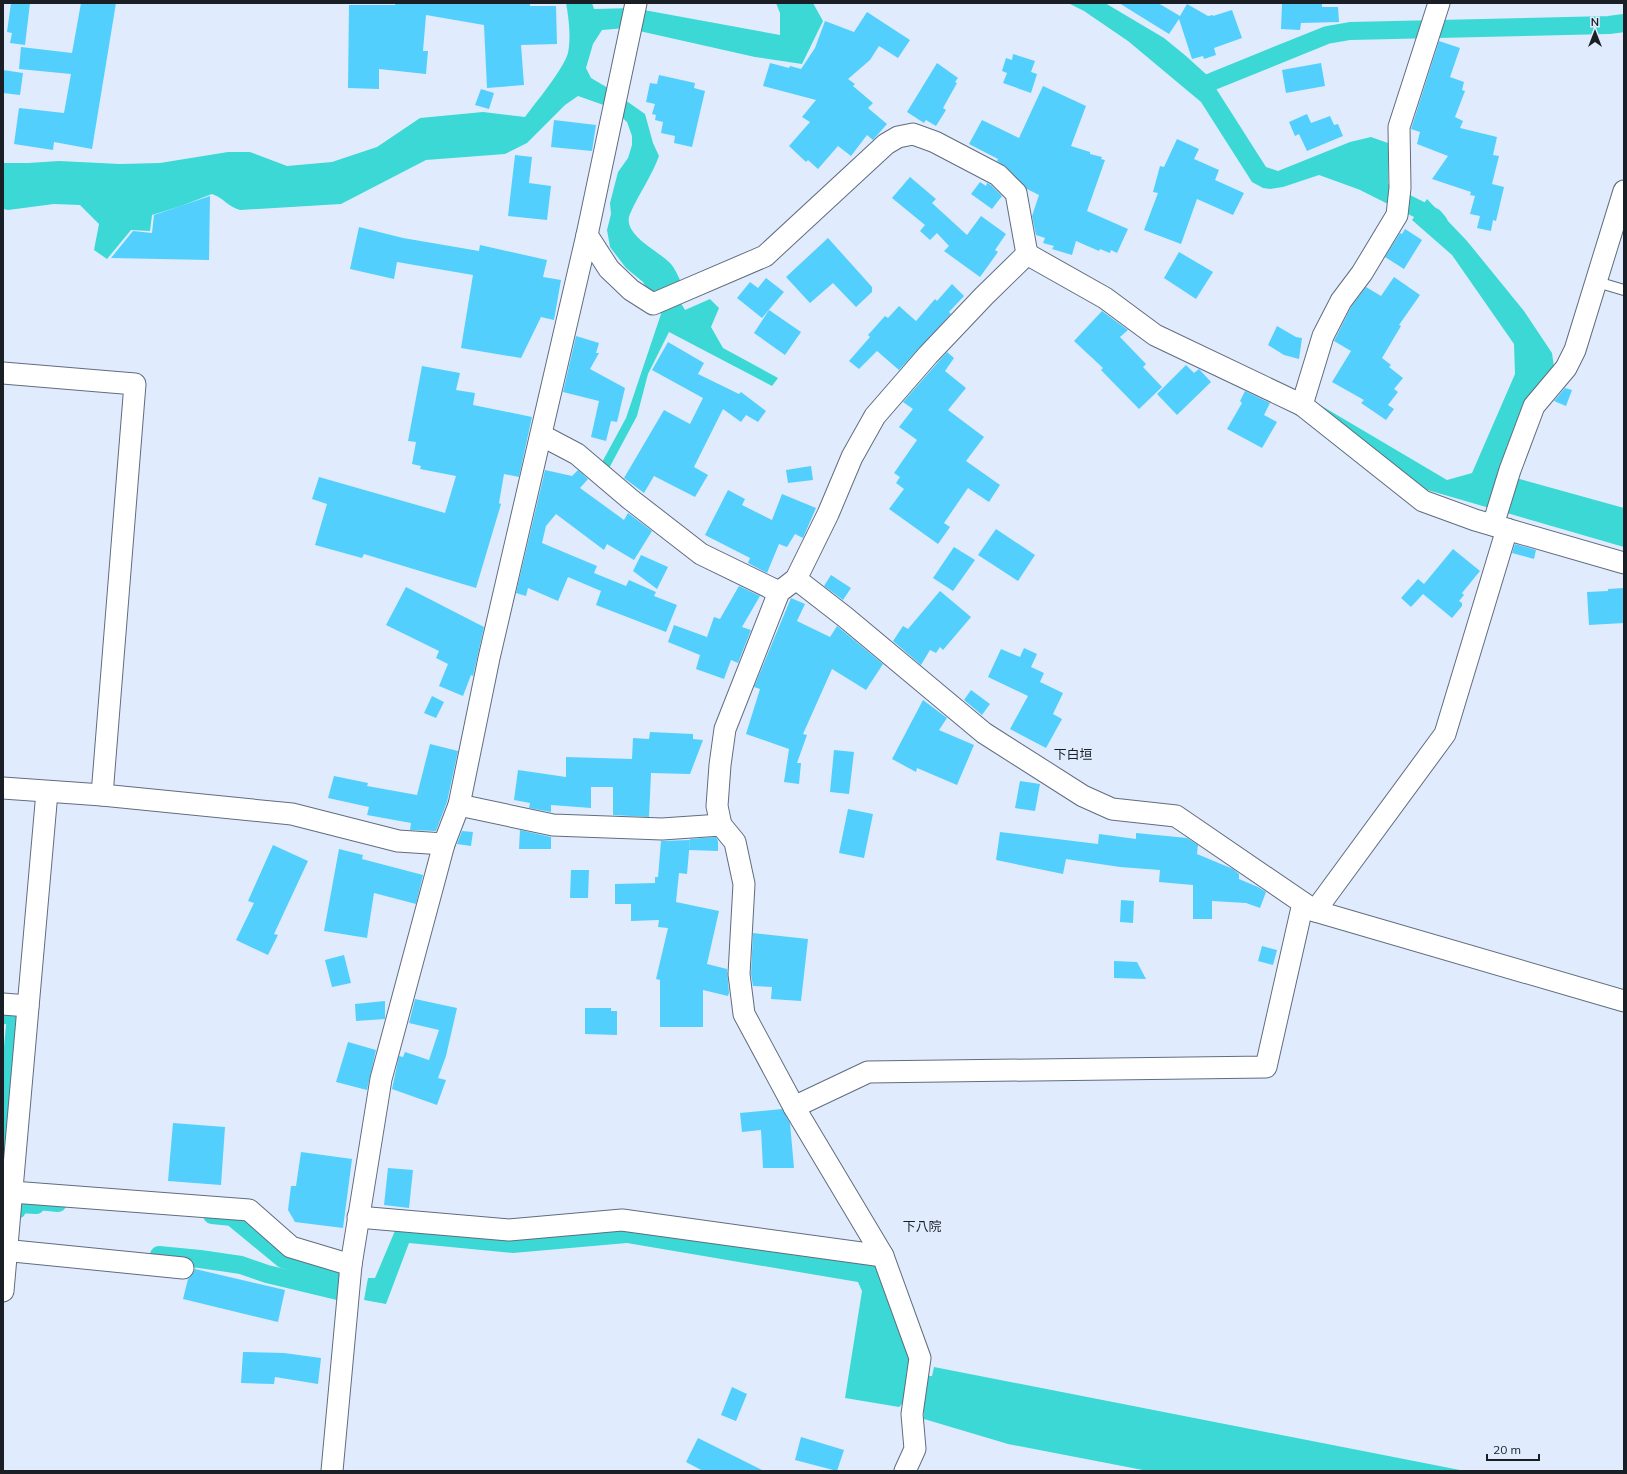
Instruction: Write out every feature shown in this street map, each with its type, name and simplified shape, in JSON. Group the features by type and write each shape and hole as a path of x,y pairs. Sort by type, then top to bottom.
{"street":[{"path":"1302,405 1323,336 1341,301 1362,273 1396,215 1400,188 1399,127 1439,3"},
{"path":"332,1471 351,1265 381,1080 444,844 458,805 489,658 587,235 636,4"},
{"path":"587,235 609,269 631,290 653,304 678,295 765,256 886,144 898,137 913,134 935,142 998,175 1016,193 1027,254"},
{"path":"794,1107 868,1072 1266,1067 1309,907 1445,734 1500,527 1510,470 1534,406 1566,368 1575,350 1624,191"},
{"path":"1027,254 1105,298 1155,335 1302,405 1423,502 1500,527 1624,563"},
{"path":"906,1471 915,1449 912,1414 920,1358 883,1256 794,1107 744,1014 739,974 744,884 734,842 721,825 717,806 725,729 778,592 796,579 828,514 852,458 875,416 928,355 984,296 1027,254"},
{"path":"3,373 135,384 102,795"},
{"path":"541,435 577,454 630,499 701,554 778,592"},
{"path":"796,579 845,617 984,733 1083,796 1112,809 1176,816 1309,907 1624,1002"},
{"path":"3,788 102,795 292,814 398,841 444,844"},
{"path":"3,1291 47,792"},
{"path":"458,805 559,826 662,829 721,825"},
{"path":"3,1004 28,1006"},
{"path":"11,1197 249,1210 291,1247 351,1265"},
{"path":"358,1217 509,1230 622,1220 883,1256"},
{"path":"6,1245 183,1268"}],"lane":[{"path":"1597,282 1624,290"}],"shaded area":[{"path":"566,3 592,3 594,9 633,8 780,35 780,13 776,3 813,3 823,21 802,64 755,57 626,28 602,30 593,44 586,68 591,78 645,114 653,143 659,156 653,171 630,214 629,221 631,228 642,242 665,258 673,267 681,282 672,288 685,310 710,299 719,308 711,327 723,348 778,378 772,386 669,332 648,374 637,416 607,472 600,466 626,418 661,314 643,282 626,268 610,247 607,230 611,214 610,203 618,172 628,158 632,145 632,136 627,122 612,108 578,96 565,105 527,143 505,154 426,160 341,204 240,210 232,207 212,194 152,215 150,231 131,230 107,259 94,250 99,224 80,205 54,204 8,210 3,209 3,163 59,161 120,164 160,163 228,152 250,152 287,166 332,162 377,147 420,118 483,112 525,117 555,77 568,53 569,28"},
{"path":"1068,3 1105,3 1164,38 1186,56 1208,76 1266,167 1278,171 1350,142 1371,137 1388,143 1388,200 1319,175 1283,187 1270,189 1263,188 1252,182 1201,102 1128,41 1084,11"},
{"path":"1427,199 1467,241 1524,311 1552,353 1554,367 1498,473 1624,508 1624,547 1424,489 1315,402 1447,480 1472,473 1515,374 1514,344 1452,255 1412,220"},
{"path":"397,1226 626,1228 877,1265 909,1359 906,1376 932,1376 934,1367 1465,1471 1148,1471 1008,1444 924,1419 924,1411 902,1404 899,1407 845,1398 862,1291 858,1282 627,1243 513,1253 409,1243 386,1304 364,1300 368,1278 375,1278"}],"building":[{"path":"11,3 30,3 25,45 10,43 12,33 7,32"},
{"path":"81,3 116,3 92,149 54,142 53,150 14,144 19,108 64,113 71,74 19,69 21,47 72,53"},
{"path":"396,3 530,3 530,6 556,6 557,44 521,45 524,85 487,88 484,25 426,15 423,51 428,51 426,74 379,69 379,89 348,88 349,5 395,5"},
{"path":"1119,3 1158,3 1180,16 1187,4 1208,16 1213,16 1232,10 1242,38 1214,48 1216,55 1204,59 1203,56 1192,59 1179,19 1169,34"},
{"path":"1282,3 1322,3 1322,7 1338,7 1339,22 1301,23 1300,30 1281,29"},
{"path":"867,12 910,40 898,58 879,46 870,60 848,79 855,84 853,86 873,103 868,108 887,124 873,140 867,135 851,156 838,146 818,169 808,160 806,162 789,146 810,122 802,117 816,100 763,86 770,63 789,68 790,66 801,69 815,48 825,21 854,32"},
{"path":"1439,41 1460,48 1450,77 1464,82 1462,90 1465,91 1455,117 1463,121 1460,128 1497,137 1493,155 1499,156 1492,184 1504,187 1496,221 1493,220 1491,231 1477,228 1480,216 1470,214 1475,196 1470,195 1471,192 1432,179 1448,156 1417,144 1420,132 1411,129"},
{"path":"1013,54 1035,61 1031,72 1037,74 1031,93 1003,83 1007,73 1002,71 1006,58 1012,60"},
{"path":"937,63 958,78 955,82 957,83 943,108 946,110 936,126 926,120 924,123 907,112"},
{"path":"1321,63 1325,86 1286,93 1282,70"},
{"path":"3,70 23,73 20,95 3,93"},
{"path":"659,75 695,83 694,88 705,91 692,147 674,143 675,136 661,133 663,122 655,120 656,115 652,114 655,104 646,102 650,83 657,84"},
{"path":"1043,86 1086,106 1071,146 1090,152 1090,154 1102,157 1101,159 1105,160 1087,211 1128,229 1117,253 1111,250 1110,253 1100,249 1099,251 1076,241 1072,255 1052,249 1054,246 1043,243 1045,238 1036,235 1032,216 1039,195 1027,189 1006,167 997,161 998,159 969,144 982,120 1019,138"},
{"path":"481,89 494,93 489,109 475,105"},
{"path":"1307,114 1311,123 1330,116 1334,125 1338,124 1343,136 1307,151 1299,134 1295,136 1289,122"},
{"path":"554,120 596,125 592,151 551,147"},
{"path":"1177,139 1199,149 1194,159 1219,170 1215,180 1244,193 1233,215 1197,199 1181,244 1144,230 1158,193 1153,192 1160,166 1164,167"},
{"path":"515,155 532,157 529,183 551,186 547,220 508,216"},
{"path":"910,177 936,199 932,203 967,235 981,216 1006,234 995,250 998,252 980,277 944,251 949,246 937,233 930,240 920,231 925,225 892,198"},
{"path":"980,182 986,186 987,183 991,185 1002,196 992,209 971,194"},
{"path":"210,196 209,260 111,258 133,231 152,233 154,215"},
{"path":"359,227 403,238 479,251 480,245 547,260 543,277 561,280 554,320 541,317 521,358 461,348 473,275 397,262 394,279 350,269"},
{"path":"1405,229 1422,240 1404,269 1385,257 1400,233 1402,234"},
{"path":"828,238 872,287 872,292 856,307 833,283 810,303 786,277"},
{"path":"1179,252 1213,272 1196,299 1164,278"},
{"path":"1394,277 1420,295 1399,325 1401,326 1382,358 1391,365 1389,367 1403,378 1394,389 1398,392 1388,405 1394,409 1386,420 1361,403 1364,400 1332,382 1351,351 1334,341 1351,307 1366,287 1381,296"},
{"path":"766,278 784,292 762,318 737,298 750,282 758,288"},
{"path":"952,284 964,296 949,312 951,314 899,370 877,351 859,369 849,361 870,337 868,335 885,316 888,318 899,306 916,321 935,299 937,301"},
{"path":"769,310 801,332 785,355 754,333"},
{"path":"1102,311 1128,330 1120,337 1146,364 1143,367 1162,387 1139,409 1101,370 1103,368 1074,341"},
{"path":"1277,326 1296,337 1302,338 1299,359 1284,355 1268,345"},
{"path":"576,336 599,343 596,353 599,353 590,369 625,388 617,422 611,421 606,441 591,437 599,401 563,392"},
{"path":"668,342 704,363 698,374 739,394 741,392 766,411 758,422 746,415 741,422 723,409 694,467 708,475 695,497 654,476 644,493 624,478 664,410 690,424 703,398 652,370"},
{"path":"947,352 954,358 945,371 966,388 948,410 984,437 966,461 1000,485 989,502 968,488 944,523 950,527 938,544 889,509 904,489 896,483 900,477 894,473 917,440 899,427 913,409 903,402"},
{"path":"1186,365 1194,373 1199,369 1211,382 1177,415 1157,394"},
{"path":"422,366 460,373 456,390 475,393 473,405 532,417 519,477 504,474 499,503 501,504 476,588 364,554 362,558 315,545 327,504 312,499 319,477 445,513 456,476 420,469 421,466 412,464 416,442 408,441"},
{"path":"1565,388 1572,390 1566,406 1554,401"},
{"path":"1245,391 1270,403 1264,415 1277,422 1262,448 1227,429 1242,403 1240,401"},
{"path":"811,466 813,480 788,483 786,470"},
{"path":"545,470 572,476 578,470 588,479 580,488 624,520 628,513 652,531 634,560 607,544 604,550 556,514 546,526 542,543 597,566 594,573 626,586 629,580 656,592 654,596 677,605 666,632 596,605 601,591 568,577 558,601 528,588 526,596 516,593"},
{"path":"728,490 745,499 742,505 772,520 782,494 816,508 803,538 795,534 787,547 779,544 767,573 748,563 750,558 705,535"},
{"path":"996,529 1035,555 1018,581 978,555"},
{"path":"1515,544 1536,550 1534,559 1512,553"},
{"path":"954,547 975,560 953,591 933,578"},
{"path":"1453,549 1480,571 1462,593 1464,595 1459,601 1462,603 1462,606 1452,618 1423,594 1411,607 1401,598 1418,579 1424,584"},
{"path":"641,555 668,567 657,589 633,571"},
{"path":"831,575 851,588 843,600 824,586"},
{"path":"739,586 760,596 742,627 751,630 738,663 731,660 724,679 696,669 700,655 668,642 674,625 707,637 714,617 720,619"},
{"path":"406,587 484,627 473,676 471,675 463,696 439,686 448,664 436,658 439,651 386,625"},
{"path":"1624,588 1624,623 1589,625 1587,592 1608,591 1608,589"},
{"path":"940,591 971,617 943,650 940,647 936,653 930,650 921,665 893,641 903,626 908,629"},
{"path":"791,598 805,604 797,621 830,637 837,626 883,664 866,690 832,669 803,734 807,735 797,763 801,763 799,784 784,782 789,749 746,734 760,689 754,687"},
{"path":"1024,648 1037,654 1031,667 1044,673 1040,682 1063,693 1053,714 1062,719 1046,748 1010,729 1028,696 988,677 1001,649 1020,657"},
{"path":"971,690 990,704 982,715 964,700"},
{"path":"432,696 444,702 436,718 424,713"},
{"path":"923,700 947,718 939,730 974,745 957,785 917,768 916,772 892,759"},
{"path":"650,732 693,734 693,739 703,740 690,774 651,773 649,817 613,815 613,787 591,787 591,808 551,805 551,812 529,808 530,803 514,800 518,770 566,777 566,757 632,759 633,738 649,739"},
{"path":"430,744 458,751 447,802 436,831 410,830 411,823 367,815 369,807 328,798 334,776 368,783 367,786 417,795"},
{"path":"834,750 854,752 849,794 830,792"},
{"path":"1020,781 1040,784 1035,811 1015,808"},
{"path":"848,809 873,814 864,858 839,853"},
{"path":"520,830 551,837 551,849 519,849"},
{"path":"462,831 473,832 471,846 457,844"},
{"path":"1000,832 1098,844 1099,834 1136,839 1136,833 1187,838 1198,845 1197,854 1233,869 1239,874 1239,879 1266,892 1260,908 1246,903 1212,901 1212,919 1193,919 1193,885 1159,882 1160,870 1120,867 1066,859 1063,874 996,860"},
{"path":"716,837 718,841 718,851 689,850 690,839"},
{"path":"690,840 687,874 679,873 676,902 719,911 707,964 727,969 729,993 728,996 703,990 703,1027 660,1027 660,980 656,979 668,928 658,927 659,920 631,921 631,904 615,904 615,884 655,883 655,877 658,877 661,841"},
{"path":"273,845 308,861 274,934 278,935 268,955 236,940 254,903 248,901"},
{"path":"339,849 363,855 362,859 423,875 416,904 374,893 367,938 324,931"},
{"path":"571,870 589,870 588,898 570,898"},
{"path":"1121,900 1134,901 1133,923 1120,922"},
{"path":"753,933 808,939 801,1001 771,999 772,987 753,986 751,974"},
{"path":"1262,946 1277,950 1273,965 1258,961"},
{"path":"344,955 351,983 332,987 325,960"},
{"path":"1114,961 1137,962 1146,979 1114,978"},
{"path":"415,999 457,1008 446,1056 438,1078 446,1080 437,1105 392,1089 399,1056 403,1057 405,1052 429,1060 439,1030 409,1023"},
{"path":"385,1001 385,1019 356,1021 355,1004"},
{"path":"585,1008 611,1008 611,1011 617,1011 617,1035 585,1034"},
{"path":"348,1042 376,1050 367,1090 336,1082"},
{"path":"782,1109 790,1123 794,1168 763,1168 761,1130 742,1132 740,1113"},
{"path":"173,1123 225,1127 221,1185 168,1181"},
{"path":"301,1152 352,1159 343,1228 295,1222 288,1210 291,1186 296,1186"},
{"path":"388,1168 413,1170 409,1208 384,1205"},
{"path":"195,1269 285,1290 278,1322 183,1299 188,1279"},
{"path":"243,1352 284,1353 321,1358 318,1384 275,1377 274,1384 241,1383"},
{"path":"732,1387 747,1394 736,1421 721,1415"},
{"path":"801,1437 844,1450 837,1471 795,1460"},
{"path":"698,1438 764,1471 703,1471 686,1462"}],"waterway":[{"path":"1201,86 1327,35 1350,31 1609,25 1624,23"},
{"path":"1366,183 1434,217 1439,223"},
{"path":"3,1015 16,1016 3,1150"},
{"path":"3,1206 17,1210 18,1204 36,1205 38,1201 58,1203"},
{"path":"159,1255 241,1265 267,1274 342,1292 345,1276 283,1259 232,1217 212,1215"}],"district":[{"name":"下白垣","path":"1073,754"},
{"name":"下八院","path":"922,1226"}]}
